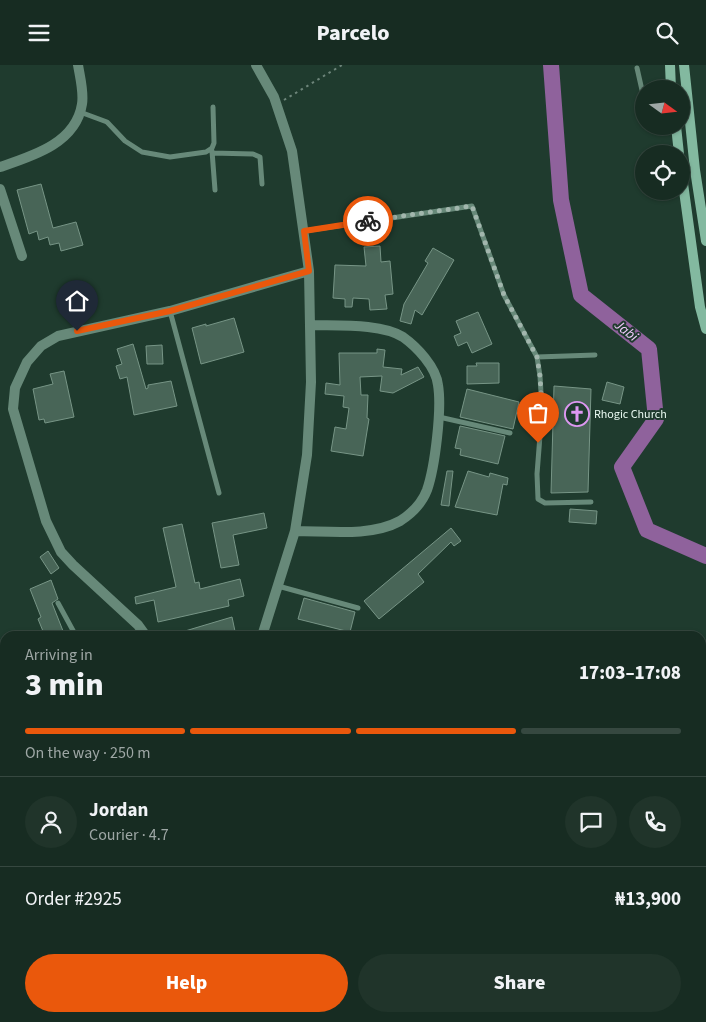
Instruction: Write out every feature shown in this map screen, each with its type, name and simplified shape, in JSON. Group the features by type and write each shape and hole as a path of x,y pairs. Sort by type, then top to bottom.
{"street":[{"path":"0,167 19,161 59,141 74,127 82,103 78,65"},
{"path":"256,65 276,104 292,151 309,271 311,382 307,455 295,531 264,631"},
{"path":"670,65 671,80"},
{"path":"684,65 695,169 706,241"},
{"path":"0,189 22,256"},
{"path":"685,200 698,297 706,329"},
{"path":"142,631 61,552 46,521 13,409 15,388 27,362 41,346 58,335 170,311 309,271"},
{"path":"295,531 370,531 399,521 412,513 426,492 434,463 438,417 438,384 431,366 417,349 402,337 383,328 310,325"}],"lane":[{"path":"637,68 640,80"},
{"path":"213,107 214,143 212,151 215,191"},
{"path":"79,112 107,121 126,141 142,152 170,157 212,151 253,153 260,157 262,184"},
{"path":"304,231 472,206 504,295 537,357 542,410 536,474 538,499 545,503 591,502"},
{"path":"170,311 218,493"},
{"path":"537,357 595,355"},
{"path":"438,417 510,433"},
{"path":"277,586 358,608"},
{"path":"58,603 73,631"}],"path":[{"path":"276,104 342,65"}],"building":[{"path":"41,184 53,228 76,222 83,245 61,251 59,243 50,245 48,237 39,240 37,231 29,234 17,190"},
{"path":"380,246 381,262 390,261 393,294 385,295 387,309 370,310 369,299 353,298 352,307 345,307 345,299 333,298 335,265 366,266 364,247"},
{"path":"433,248 454,260 422,315 415,310 411,324 400,321 404,304 428,263 425,261"},
{"path":"478,312 492,344 472,353 467,342 458,346 454,336 461,333 456,321"},
{"path":"234,318 244,352 201,364 192,328"},
{"path":"133,344 146,389 148,385 171,381 177,406 134,415 127,377 120,379 116,366 122,364 117,349"},
{"path":"162,345 163,364 147,364 146,346"},
{"path":"377,349 385,350 383,367 402,369 401,375 418,367 424,377 393,393 380,391 382,376 360,377 361,395 368,395 367,418 369,419 363,456 331,451 335,427 346,429 349,408 343,407 344,396 325,394 326,383 340,385 339,353 377,353"},
{"path":"476,363 499,363 499,383 467,384 467,366 477,366"},
{"path":"64,371 74,417 45,423 44,419 39,420 33,389 53,384 50,374"},
{"path":"607,382 624,387 620,404 602,400"},
{"path":"554,386 591,389 588,492 551,493"},
{"path":"467,389 519,402 513,429 460,417"},
{"path":"460,426 505,436 498,464 460,455 461,449 455,448"},
{"path":"447,471 453,471 449,506 441,505"},
{"path":"468,471 489,477 490,473 508,478 507,485 503,484 497,515 455,507"},
{"path":"570,509 597,511 596,524 569,522"},
{"path":"264,513 267,528 233,535 239,565 221,568 212,523"},
{"path":"182,524 195,583 199,582 200,589 240,579 244,596 228,600 229,606 158,622 154,600 136,604 135,597 176,587 163,528"},
{"path":"451,528 461,541 454,546 451,542 418,574 424,582 379,619 364,601"},
{"path":"48,551 59,568 51,574 40,557"},
{"path":"51,580 58,599 52,603 63,631 43,631 38,619 41,617 30,589"},
{"path":"304,598 355,612 350,631 298,619"},
{"path":"232,617 235,631 185,631"}],"waterway":[{"name":"Jabi","path":"551,65 561,200 581,295 649,349 656,419 622,467 647,530 706,556"}],"way so far":[{"path":"368,221 472,206 504,295 537,357 542,410 538,443"}],"place":[{"name":"Rhogic Church","path":"577,414"}],"route":[{"path":"77,331 217,299 309,271 304,231 368,221"}]}
